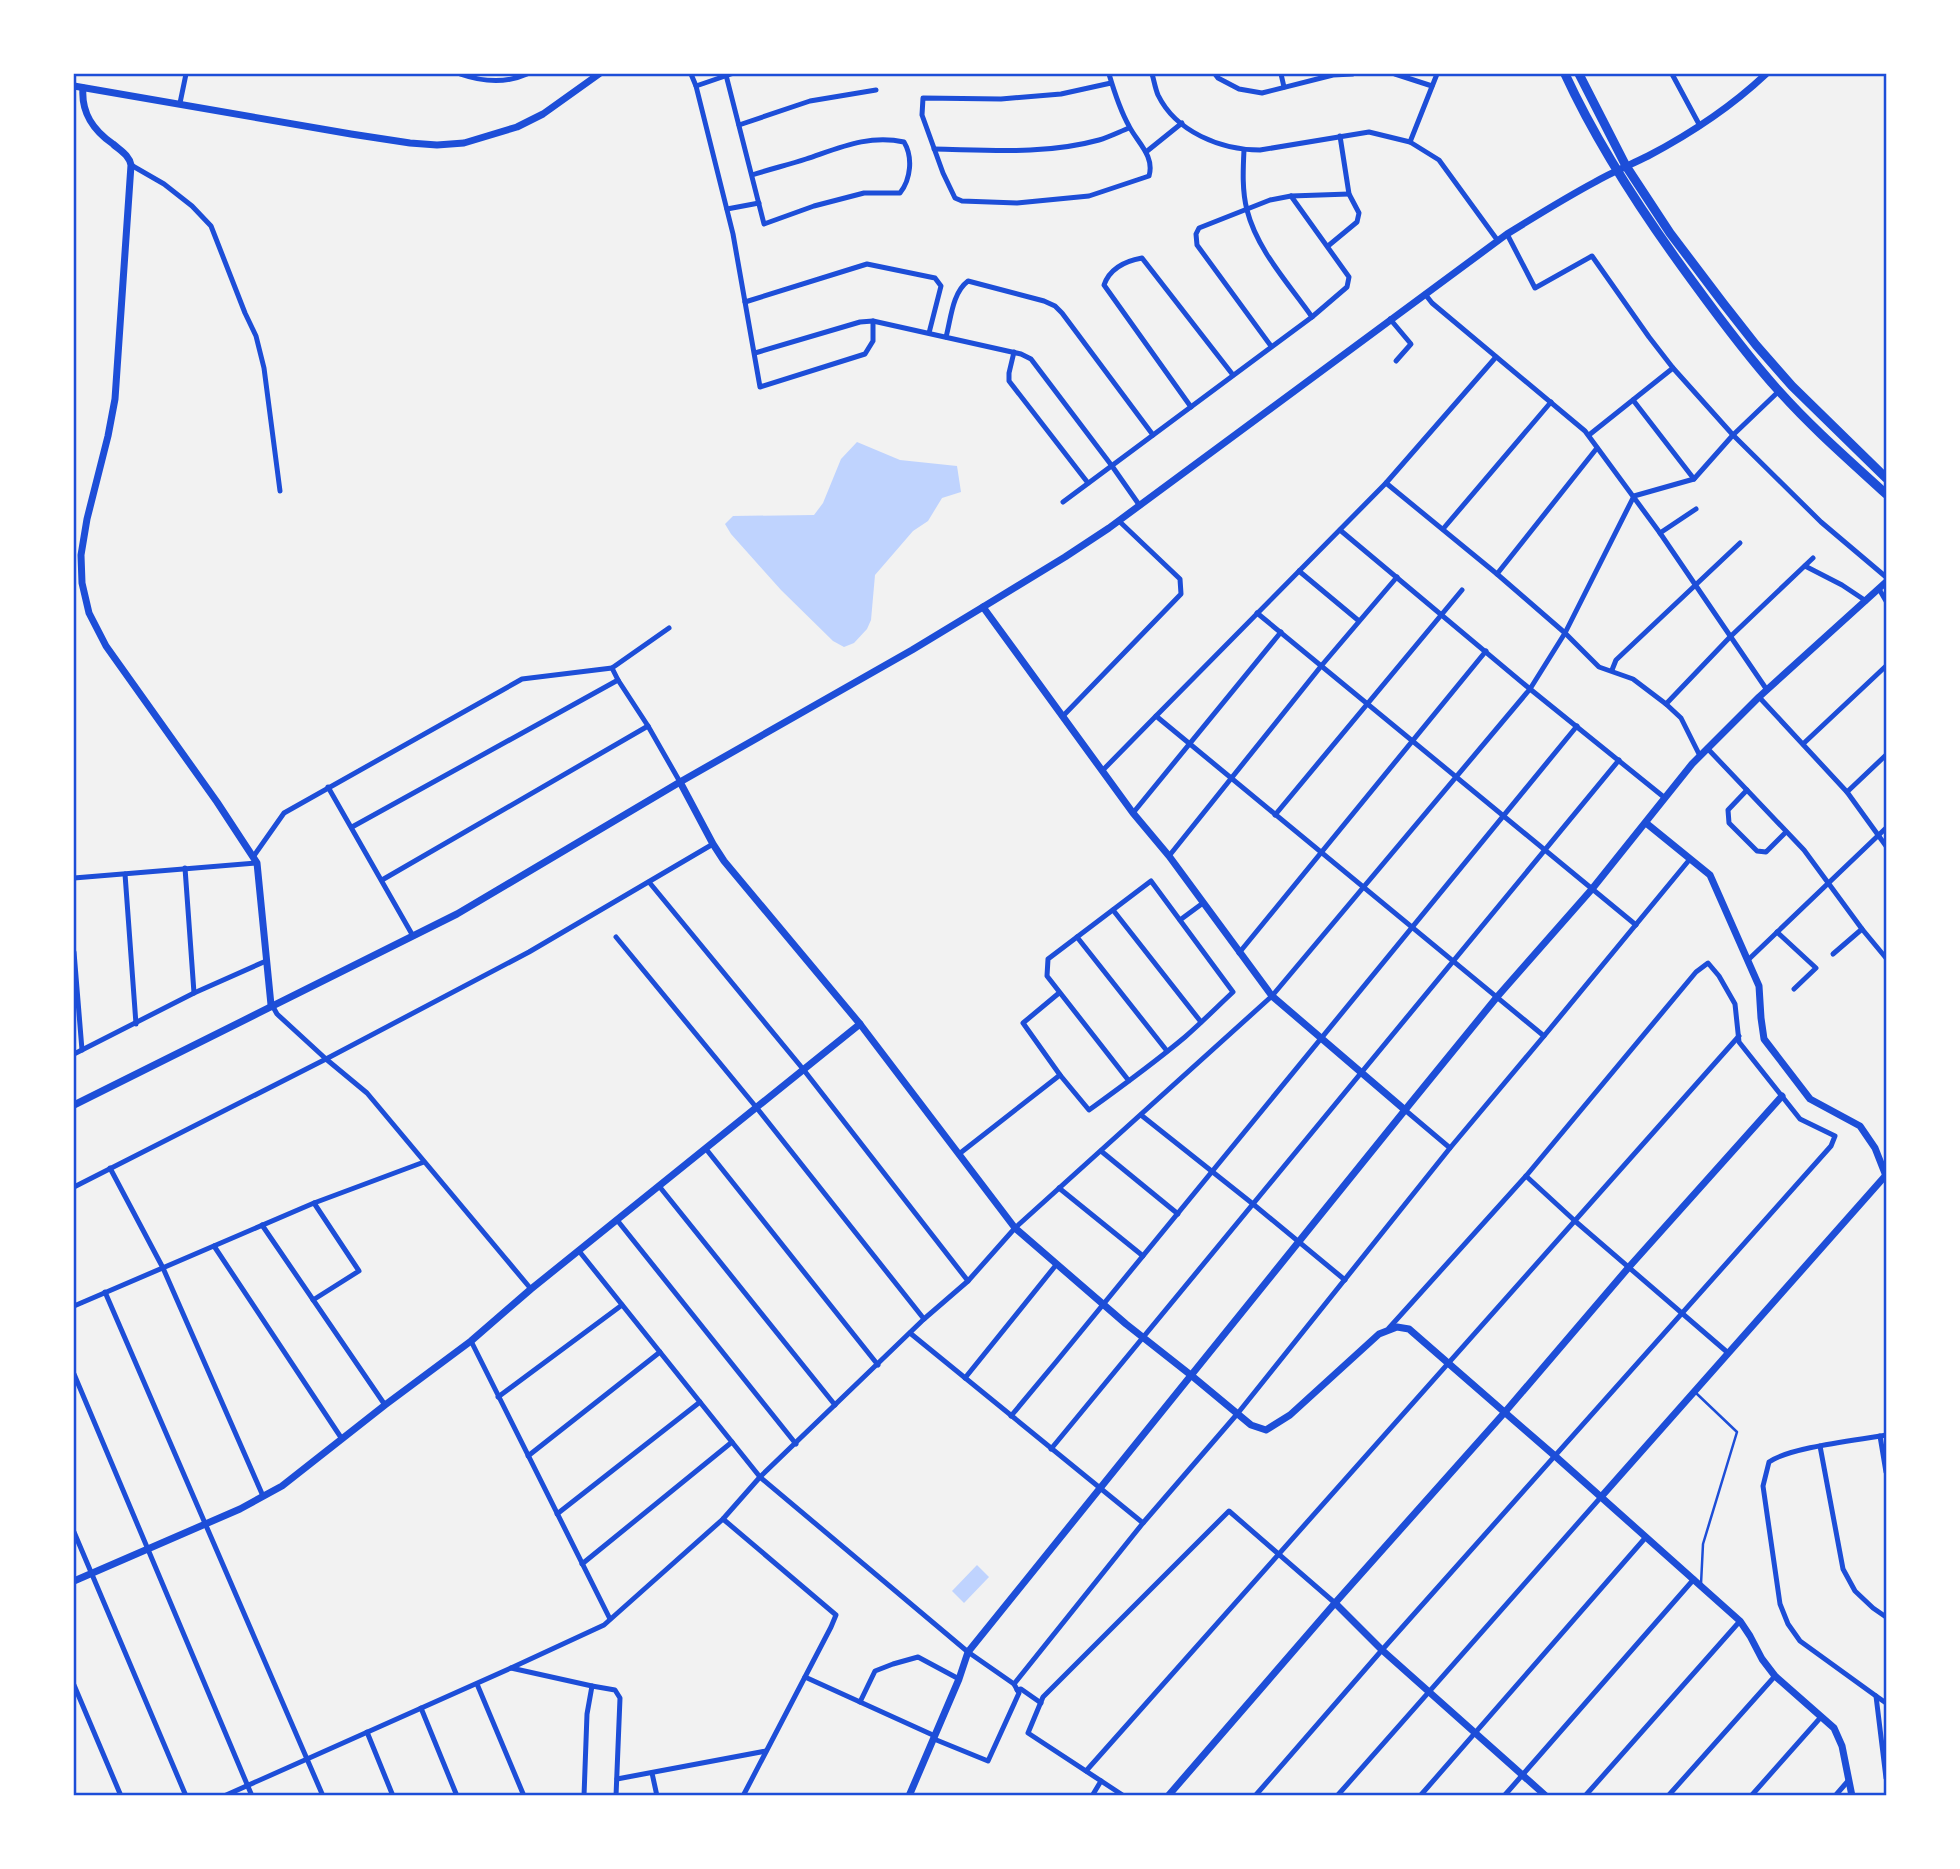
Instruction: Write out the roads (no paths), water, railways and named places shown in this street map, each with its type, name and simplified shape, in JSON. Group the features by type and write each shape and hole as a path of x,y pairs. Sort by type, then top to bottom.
{"main road":[{"path":"1565,74 1663,242 1720,319 1779,391 1886,494"},
{"path":"1579,74 1622,168 1670,233 1756,345 1792,386 1886,478"}],"street":[{"path":"180,103 186,74"},
{"path":"460,74 502,82 527,74"},
{"path":"74,86 410,144 437,145 464,143 517,127 543,114 599,74"},
{"path":"691,74 727,209 760,387 865,354 873,341 873,321"},
{"path":"696,86 729,74 739,125 764,224 814,206 864,193 900,193 906,185 910,165 908,149 904,142 888,138 853,142 752,175"},
{"path":"1109,74 1129,128 1146,152 1152,169 1149,176 1090,196 1017,203 962,201 955,198 922,115 923,98 1001,99 1061,94 1111,83"},
{"path":"1152,74 1158,95 1169,111 1213,143 1244,150 1260,150 1369,132 1421,147 1439,160 1498,241"},
{"path":"1215,74 1239,89 1262,93 1332,74 1353,74"},
{"path":"1281,74 1284,87"},
{"path":"1395,74 1432,86"},
{"path":"1410,142 1437,74"},
{"path":"1672,74 1700,125"},
{"path":"74,1105 457,914 1065,558 1140,506 1507,234 1700,125 1766,74"},
{"path":"83,88 84,111 89,122 124,152 131,165 115,399 81,555 82,583 89,613 106,646 255,860 271,1005 277,1014 326,1059 367,1093 530,1289"},
{"path":"739,125 810,101 876,90"},
{"path":"1146,152 1182,123"},
{"path":"934,149 1013,151 1054,148 1099,140 1129,128"},
{"path":"1328,246 1357,222 1359,213 1349,194 1340,136"},
{"path":"1244,150 1246,208 1256,237 1312,317"},
{"path":"131,165 164,184 212,226 256,336 264,368 279,491"},
{"path":"1271,346 1197,245 1196,234 1199,229 1270,200 1349,194"},
{"path":"1063,502 1312,317 1347,287 1349,277 1291,197"},
{"path":"727,209 759,203"},
{"path":"1507,234 1535,288 1592,256 1673,368 1733,435 1821,522 1886,577"},
{"path":"1191,407 1104,285 1114,269 1142,258 1233,375"},
{"path":"746,302 867,264 935,278 941,286 929,333"},
{"path":"946,337 957,293 968,281 1055,306 1153,435"},
{"path":"1425,294 1432,303 1589,435 1660,533 1767,690"},
{"path":"1390,319 1411,344 1396,361"},
{"path":"755,353 860,322 873,321 1014,352 1031,359 1140,506"},
{"path":"1014,352 1009,382 1088,484"},
{"path":"1102,770 1386,483 1496,357"},
{"path":"1589,435 1673,368"},
{"path":"224,1796 604,1625 723,1519 760,1477 924,1319 968,1281 1015,1228 1272,996 1530,689 1564,633 1634,496 1694,479 1733,435 1779,391"},
{"path":"1633,400 1694,479"},
{"path":"1443,529 1550,402"},
{"path":"1497,573 1597,448"},
{"path":"1386,483 1497,573 1599,667 1633,678 1666,704 1681,718 1700,756"},
{"path":"1660,533 1696,509"},
{"path":"1063,716 1181,594 1180,579 1119,521"},
{"path":"1340,530 1665,799"},
{"path":"1612,670 1616,660 1740,543"},
{"path":"1666,704 1730,637 1813,558"},
{"path":"1805,566 1866,601"},
{"path":"1299,571 1359,621"},
{"path":"1169,856 1322,665 1397,577"},
{"path":"909,1796 968,1652 1099,1489 1497,997 1592,889 1700,756 1759,697 1886,582"},
{"path":"1879,589 1886,601"},
{"path":"1275,815 1462,590"},
{"path":"983,607 1133,813 1169,856 1272,996 1450,1148"},
{"path":"1257,613 1636,925"},
{"path":"255,860 284,813 328,787 522,680 612,668 669,628"},
{"path":"1133,813 1281,632"},
{"path":"1239,953 1486,651"},
{"path":"1803,744 1886,666"},
{"path":"612,668 680,782 713,845 860,1024 1015,1228 1056,1265 1251,1425 1266,1430 1290,1415 1379,1334 1397,1327 1409,1329 1740,1621 1775,1676 1834,1728 1842,1746 1852,1796"},
{"path":"352,827 618,680"},
{"path":"1759,697 1847,792 1886,846"},
{"path":"1156,716 1544,1036"},
{"path":"382,880 648,726"},
{"path":"1010,1416 1577,726"},
{"path":"1707,748 1817,867 1886,958"},
{"path":"1847,792 1886,755"},
{"path":"1051,1449 1619,760"},
{"path":"328,787 413,936"},
{"path":"1747,790 1728,810 1729,823 1757,851 1766,852 1786,832"},
{"path":"1337,1796 1886,1175 1875,1148 1860,1126 1810,1099 1765,1039 1759,986 1710,875 1646,823"},
{"path":"1748,960 1886,828"},
{"path":"74,1187 529,952 713,845"},
{"path":"1016,1687 1143,1523 1238,1413 1450,1148 1690,859"},
{"path":"74,878 255,860"},
{"path":"185,868 194,993"},
{"path":"125,874 136,1024"},
{"path":"1059,993 1023,1023 1089,1110 1129,1081 1167,1051 1233,992 1151,881 1048,959 1047,976 1129,1081"},
{"path":"649,882 803,1069 968,1281"},
{"path":"1180,920 1203,903"},
{"path":"1113,910 1201,1022"},
{"path":"1833,954 1862,929"},
{"path":"1777,932 1816,968 1794,989"},
{"path":"615,937 756,1107 924,1319"},
{"path":"1077,937 1167,1051"},
{"path":"74,953 82,1049"},
{"path":"74,1054 194,993 266,961"},
{"path":"1255,1796 1831,1146 1835,1136 1801,1119 1740,1042 1735,1004 1708,963 1696,972 1526,1176 1387,1330"},
{"path":"74,1581 205,1524 282,1486 471,1341 530,1289 860,1024"},
{"path":"1086,1771 1739,1036"},
{"path":"959,1154 1060,1075"},
{"path":"1168,1796 1629,1267 1782,1096"},
{"path":"1141,1115 1345,1280"},
{"path":"706,1149 877,1365"},
{"path":"1101,1151 1178,1214"},
{"path":"74,1306 314,1203 424,1162"},
{"path":"110,1168 163,1268 263,1496"},
{"path":"1526,1176 1727,1352"},
{"path":"659,1186 835,1405"},
{"path":"1059,1188 1143,1256"},
{"path":"313,1300 359,1271 314,1203"},
{"path":"617,1220 796,1444"},
{"path":"262,1225 385,1405"},
{"path":"214,1246 342,1439"},
{"path":"579,1251 760,1477 968,1652 1041,1703"},
{"path":"965,1378 1056,1265"},
{"path":"105,1292 323,1796"},
{"path":"498,1397 622,1305"},
{"path":"910,1333 1143,1523"},
{"path":"471,1341 610,1619"},
{"path":"528,1456 660,1352"},
{"path":"74,1374 252,1796"},
{"path":"557,1514 700,1402"},
{"path":"1886,1472 1883,1436 1776,1456 1769,1462 1763,1486 1780,1604 1788,1624 1800,1641 1886,1703"},
{"path":"582,1564 732,1442"},
{"path":"1819,1446 1843,1569 1855,1591 1886,1617"},
{"path":"1124,1796 1028,1733 1043,1697 1229,1511 1335,1603 1382,1650 1546,1796"},
{"path":"723,1519 836,1615 743,1796"},
{"path":"74,1532 186,1796"},
{"path":"1420,1796 1646,1537"},
{"path":"1504,1796 1694,1579"},
{"path":"1585,1796 1740,1621"},
{"path":"860,1702 875,1671 918,1657 959,1679"},
{"path":"511,1668 614,1690 620,1698 616,1796"},
{"path":"1668,1796 1775,1676"},
{"path":"805,1677 988,1761 1019,1693 1016,1687"},
{"path":"477,1684 524,1796"},
{"path":"74,1685 121,1796"},
{"path":"584,1796 587,1714 592,1686"},
{"path":"1876,1696 1886,1779"},
{"path":"421,1708 457,1796"},
{"path":"1751,1796 1821,1717"},
{"path":"367,1732 393,1796"},
{"path":"617,1779 766,1751"},
{"path":"653,1773 657,1796"},
{"path":"1092,1796 1101,1781"},
{"path":"1835,1796 1849,1781"}],"lane":[{"path":"1693,1391 1737,1432 1703,1544 1701,1585"}],"water":[{"path":"857,442 900,460 957,466 961,492 942,498 928,521 913,531 875,575 871,620 867,629 854,643 844,647 833,641 781,590 725,524 733,516 814,515 823,503 841,459"},
{"path":"977,1565 989,1577 964,1603 952,1591"}]}
